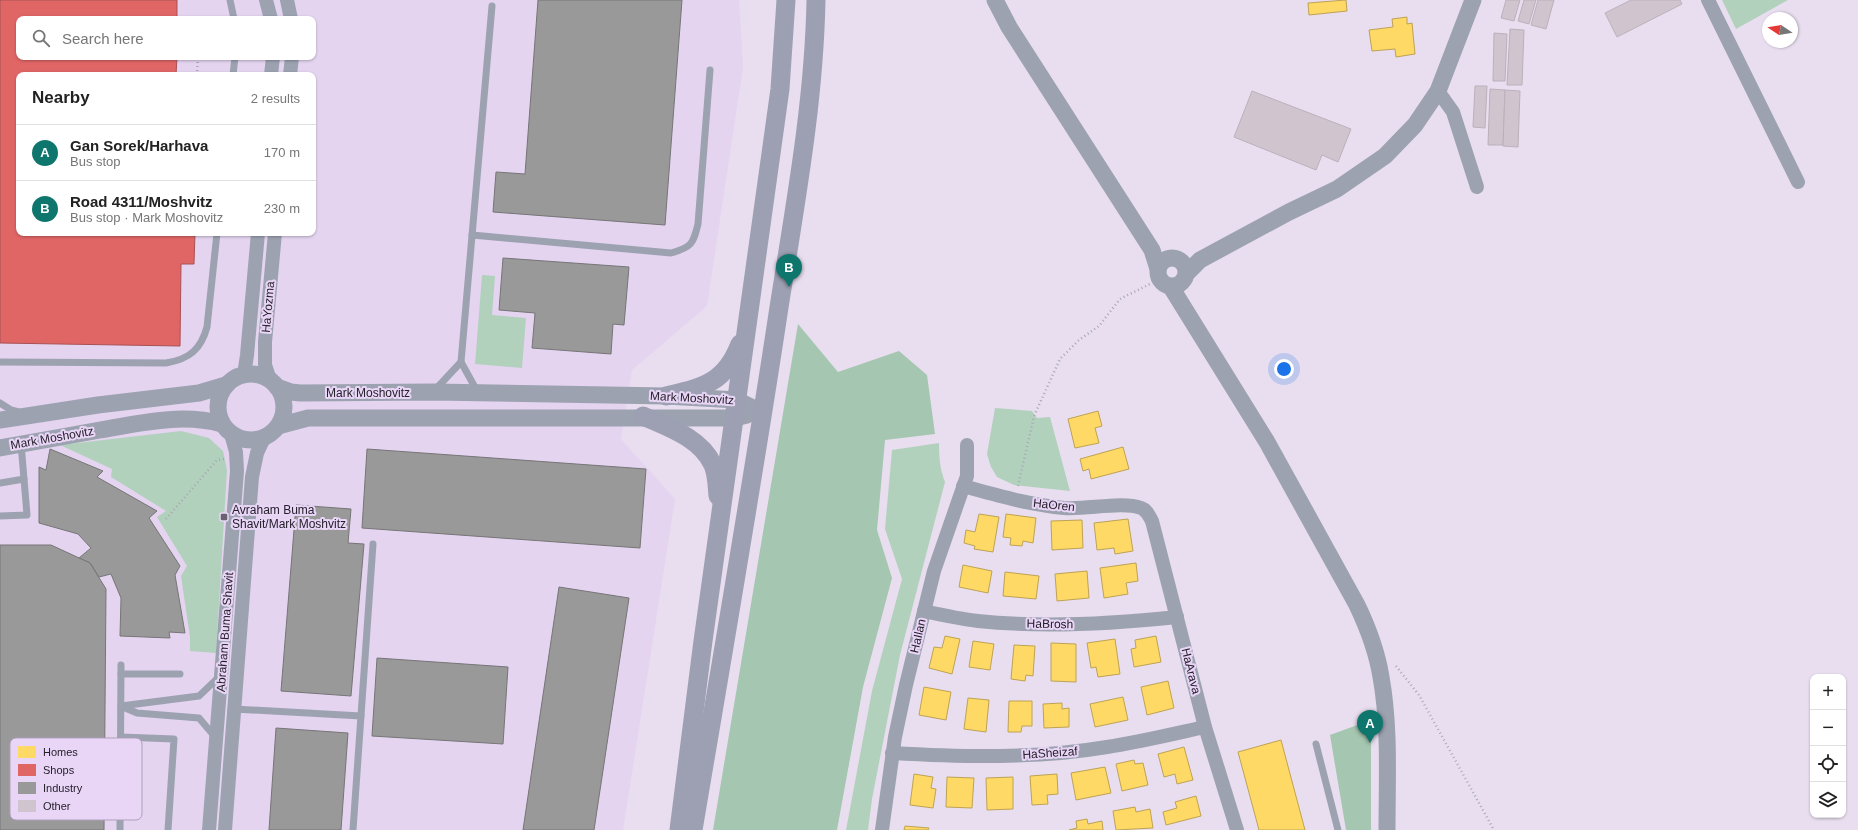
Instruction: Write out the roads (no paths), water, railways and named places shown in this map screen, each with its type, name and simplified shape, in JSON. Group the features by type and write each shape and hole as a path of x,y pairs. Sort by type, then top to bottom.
{"main road":[{"path":"679,830 703,641 780,89 786,0"},
{"path":"693,830 763,413 805,141 811,84 816,0"},
{"path":"666,396 706,385 724,372 732,362 746,328"},
{"path":"643,416 680,433 703,449 713,466 716,477 721,518"}],"street":[{"path":"266,0 271,16"},
{"path":"287,0 290,16"},
{"path":"995,0 1009,26 1152,250 1173,276 1346,584 1370,632 1381,677 1384,702 1387,830"},
{"path":"1173,276 1289,212 1337,189 1385,156 1415,125 1438,91 1472,0"},
{"path":"1708,0 1798,182"},
{"path":"271,72 273,60"},
{"path":"290,72 292,60"},
{"path":"1438,91 1453,112 1476,186"},
{"name":"HaYozma","path":"244,375 248,355 258,236"},
{"name":"HaYozma","path":"274,384 266,365 265,342 275,236"},
{"name":"Mark Moshovitz","path":"0,420 31,414 125,401 199,393 226,385 235,378 244,375 259,375 291,392 300,393 433,392 666,396 763,413"},
{"path":"274,384 280,391 284,407 284,412 278,426"},
{"path":"226,385 217,407 226,429"},
{"name":"Mark Moshovitz","path":"0,448 125,426 178,419 200,419 226,429 242,440 251,441 264,438 278,426 308,418 473,419 643,416 736,409"},
{"name":"Abraham Buma Shavit","path":"209,830 237,472 235,442 226,429"},
{"name":"Abraham Buma Shavit","path":"225,830 252,477 257,452 264,438"},
{"name":"HaIlan","path":"882,830 892,753 924,611 944,539 966,476 967,445"},
{"name":"HaOren","path":"963,486 1015,500 1065,508 1125,505 1140,508 1146,511"},
{"name":"HaArava","path":"1146,511 1152,521 1205,727 1237,830"},
{"name":"HaBrosh","path":"924,611 977,621 1028,624 1091,624 1177,616"},
{"name":"HaSheizaf","path":"892,753 942,756 981,756 1069,752 1107,747 1205,727"}],"lane":[{"path":"230,0 233,16"},
{"path":"478,393 461,362 492,6"},
{"path":"233,72 235,60"},
{"path":"472,235 671,253 686,249 694,238 698,224 710,70"},
{"path":"0,362 166,363 180,360 192,353 203,342 207,327 217,236"},
{"path":"433,392 461,362"},
{"path":"0,403 11,410 31,414"},
{"path":"0,516 27,515 21,444"},
{"path":"0,483 24,479"},
{"path":"354,830 373,544"},
{"path":"121,665 120,737 174,739 168,830"},
{"path":"121,674 180,674"},
{"path":"121,706 199,696 221,674"},
{"path":"121,706 138,713 199,718 216,738"},
{"path":"234,709 361,716"},
{"path":"1316,744 1338,830"}],"place":[{"name":"Road 4311/Moshvitz","path":"789,287"},
{"name":"Avraham Buma Shavit/Mark Moshvitz","path":"224,517"},
{"name":"Gan Sorek/Harhava","path":"1370,743"}]}
